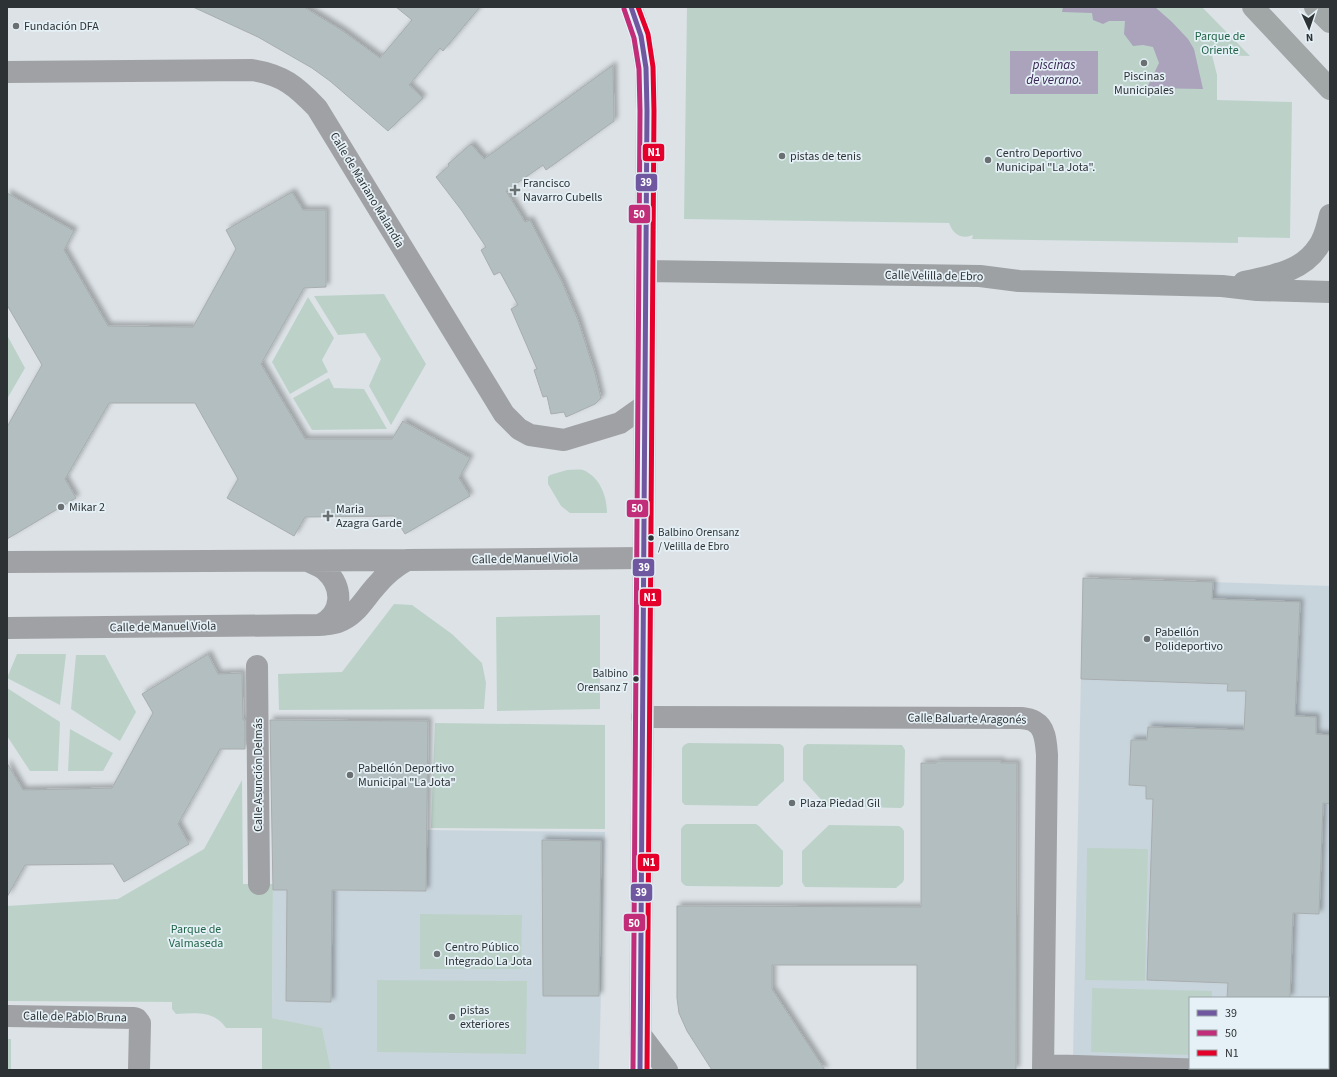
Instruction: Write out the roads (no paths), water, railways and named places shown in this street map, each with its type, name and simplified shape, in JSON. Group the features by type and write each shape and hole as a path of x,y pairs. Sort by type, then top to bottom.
{"main road":[{"path":"1253,7 1330,89"},
{"path":"1315,7 1330,22"}],"street":[{"path":"631,7 640,36 646,68 647,111 640,1070"},
{"name":"Calle de Mariano Malandía","path":"7,72 252,70 269,73 286,80 304,94 317,108 504,414 519,428 530,435 564,440 620,423 644,406"},
{"name":"Calle Velilla de Ebro","path":"1222,286 1267,277 1299,266 1313,254 1319,246 1330,215"},
{"name":"Calle Velilla de Ebro","path":"646,271 980,276 1019,281 1222,286 1257,290 1330,292"},
{"name":"Calle de Manuel Viola","path":"7,562 643,558"},
{"name":"Calle de Manuel Viola","path":"7,628 320,626 339,622 350,616 362,605 383,577 395,567 407,560"},
{"path":"308,561 324,570 331,576 336,586 338,595 336,612 320,626"},
{"name":"Calle Asunción Delmás","path":"257,666 259,884"},
{"name":"Calle Baluarte Aragonés","path":"642,716 1022,718 1034,721 1042,728 1047,755 1043,1068"},
{"name":"Calle de Pablo Bruna","path":"7,1016 137,1019 140,1023 139,1070"},
{"path":"640,1034 667,1070"},
{"path":"1043,1068 1210,1070"}],"water":[{"path":"1063,7 1155,7 1188,39 1194,49 1203,89 1147,88 1159,63 1153,47 1143,45 1133,46 1124,34 1125,21 1109,21 1103,24 1093,20 1092,13 1062,12"},
{"name":"piscinas de verano.","path":"1010,51 1098,51 1098,94 1010,94"}],"place":[{"name":"Fundación DFA","path":"16,26"},
{"name":"Piscinas Municipales","path":"1144,63"},
{"name":"pistas de tenis","path":"782,156"},
{"name":"Centro Deportivo Municipal \"La Jota\".","path":"988,160"},
{"name":"Francisco Navarro Cubells","path":"515,190"},
{"name":"Mikar 2","path":"61,507"},
{"name":"Maria Azagra Garde","path":"328,516"},
{"name":"Balbino Orensanz / Velilla de Ebro","path":"651,538"},
{"name":"Pabellón Polideportivo","path":"1147,639"},
{"name":"Balbino Orensanz 7","path":"636,679"},
{"name":"Pabellón Deportivo Municipal \"La Jota\"","path":"350,775"},
{"name":"Plaza Piedad Gil","path":"792,803"},
{"name":"Centro Público Integrado La Jota","path":"437,954"},
{"name":"pistas exteriores","path":"452,1017"}],"park label":[{"name":"Parque de Oriente","path":"1220,43"},
{"name":"Parque de Valmaseda","path":"196,936"}]}
